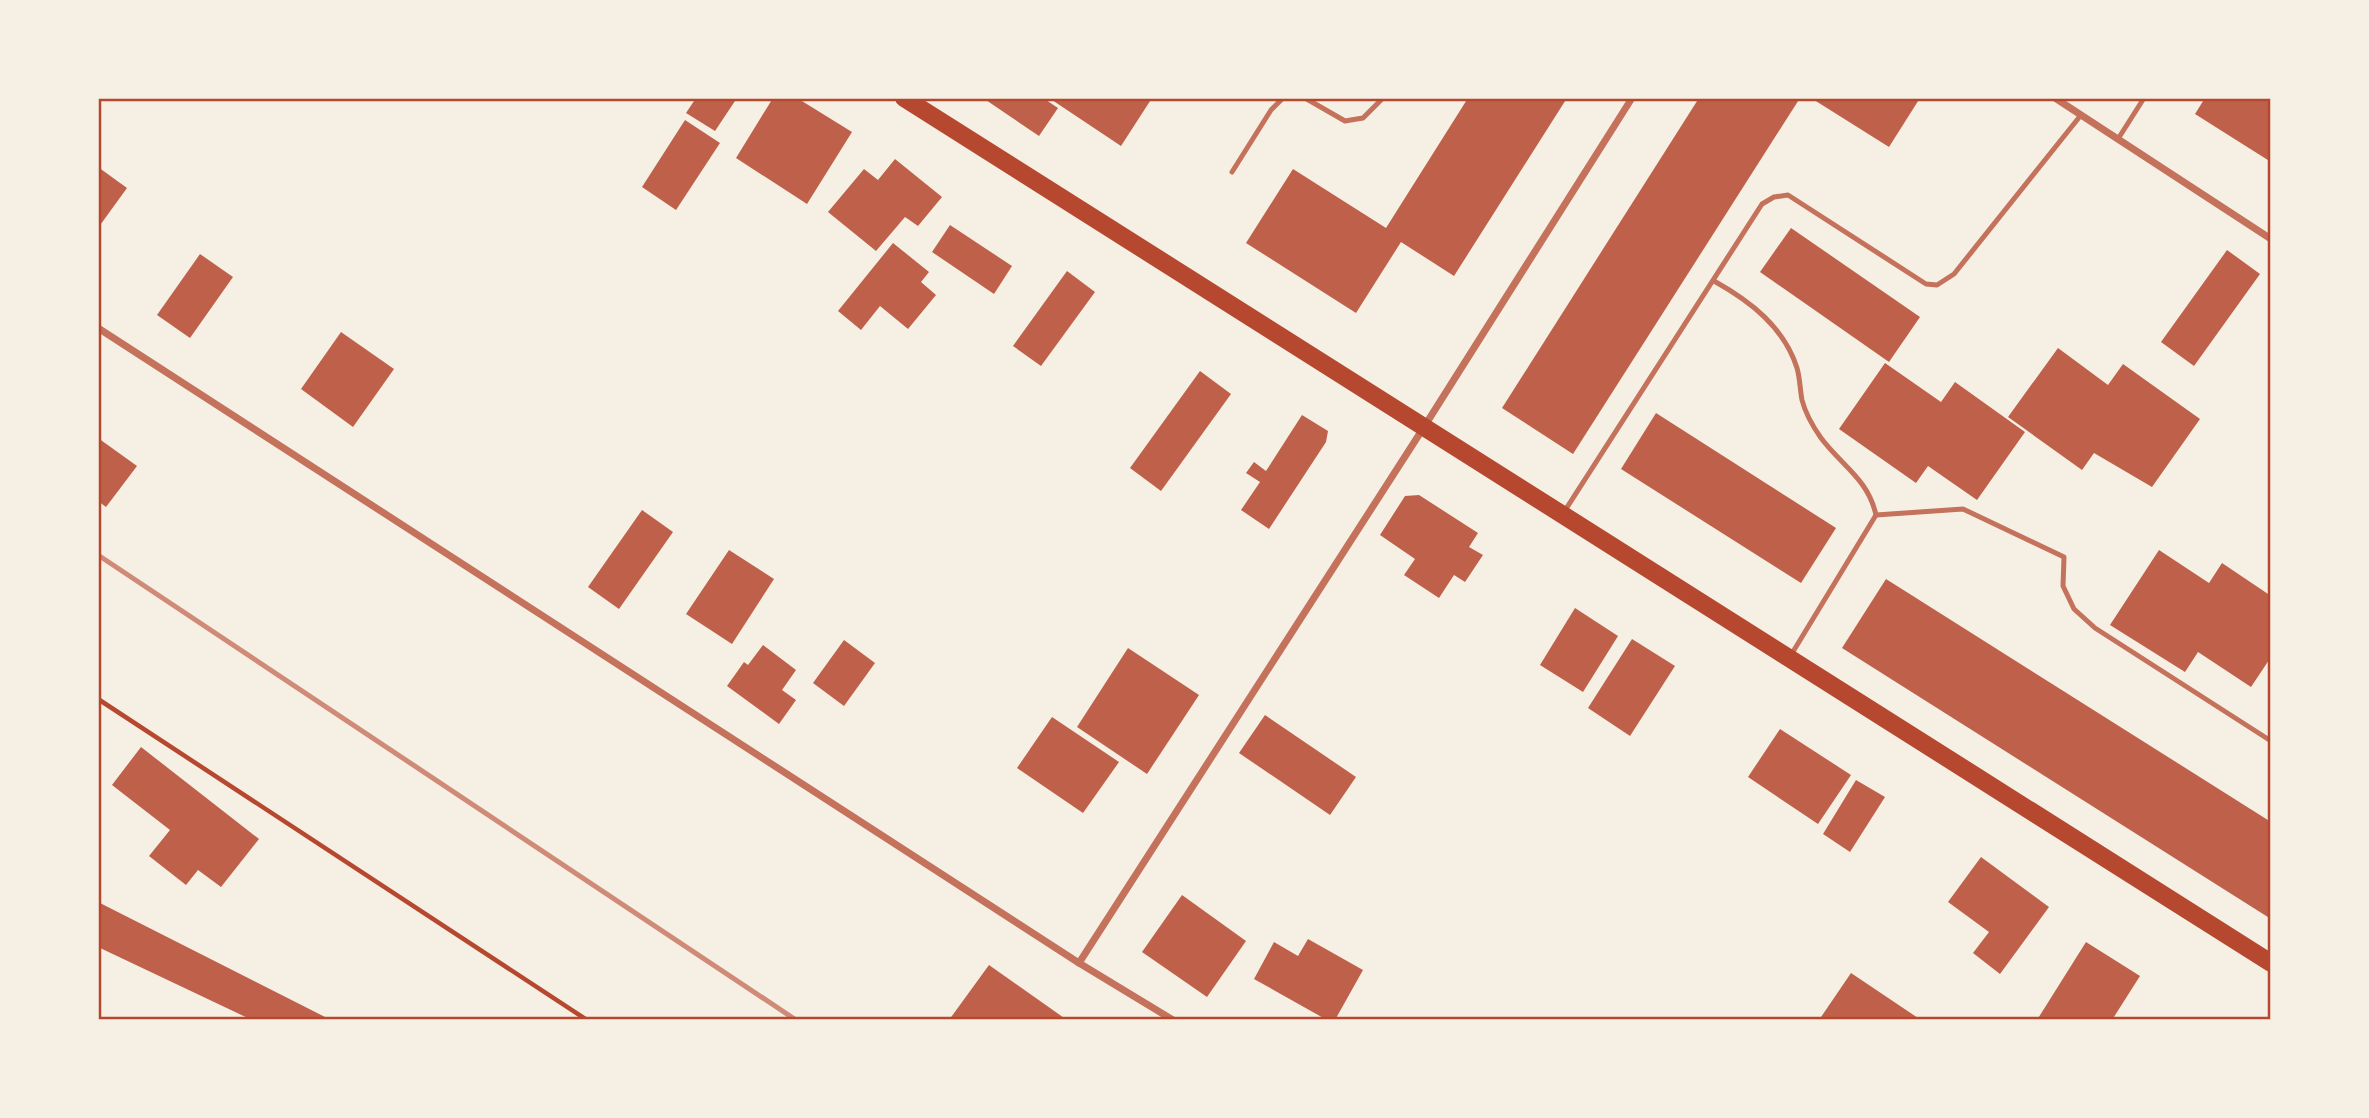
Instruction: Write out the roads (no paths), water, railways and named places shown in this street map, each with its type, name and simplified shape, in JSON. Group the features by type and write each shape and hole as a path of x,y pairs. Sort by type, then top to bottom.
{"main road":[{"path":"904,98 2271,963"}],"street":[{"path":"1079,963 1632,98"},
{"path":"2055,98 2271,239"},
{"path":"98,328 1079,963 1173,1020"}],"lane":[{"path":"1232,172 1271,110 1283,98"},
{"path":"1305,98 1345,121 1363,118 1382,98"},
{"path":"2118,139 2144,98"},
{"path":"1562,514 1762,204 1774,197 1788,195 1926,284 1937,285 1954,274 2081,115"},
{"path":"1714,281 1741,296 1765,316 1786,344 1797,369 1802,403 1821,438 1872,497 1876,515 1789,658"},
{"path":"1876,515 1963,509 2064,557 2063,586 2074,609 2095,628 2271,741"}],"railway":[{"path":"98,555 796,1020"}]}
